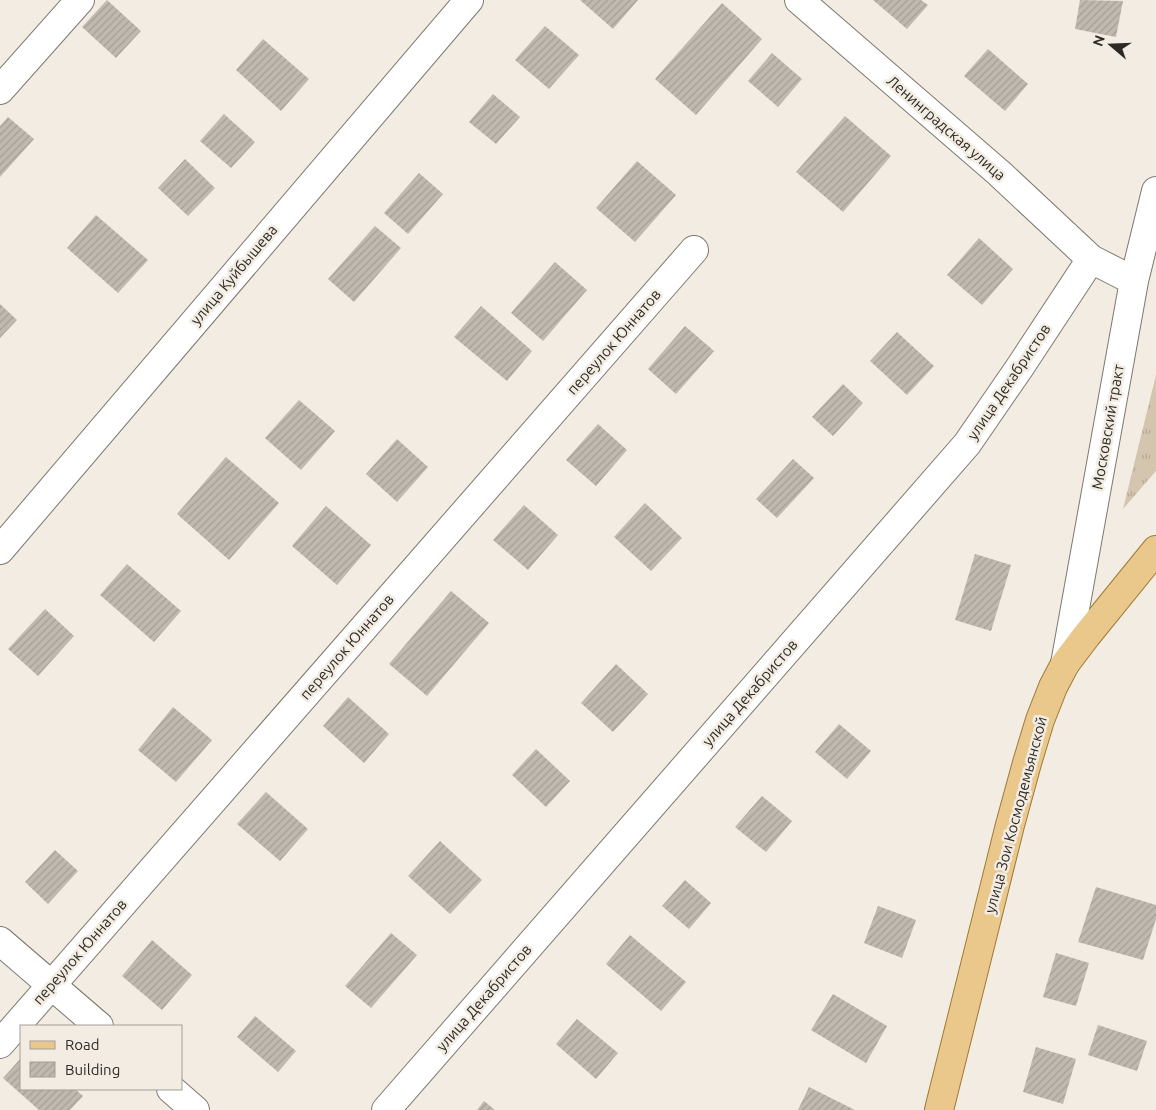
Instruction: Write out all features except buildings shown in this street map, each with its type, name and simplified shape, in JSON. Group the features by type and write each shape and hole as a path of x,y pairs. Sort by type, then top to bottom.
{"main road":[{"name":"улица Зои Космодемьянской","path":"939,1110 1010,825 1040,720 1065,664 1156,550"}],"street":[{"path":"0,90 80,0"},
{"name":"улица Куйбышева","path":"0,550 469,0"},
{"name":"Ленинградская улица","path":"799,0 999,173 1091,259 1134,281"},
{"name":"Московский тракт","path":"1065,664 1134,281 1156,191"},
{"name":"переулок Юннатов","path":"0,1044 694,250"},
{"name":"улица Декабристов","path":"386,1110 967,444 1091,259"},
{"path":"0,941 98,1025"},
{"path":"172,1090 195,1110"}],"green space":[{"path":"1156,375 1156,471 1123,509"}]}
